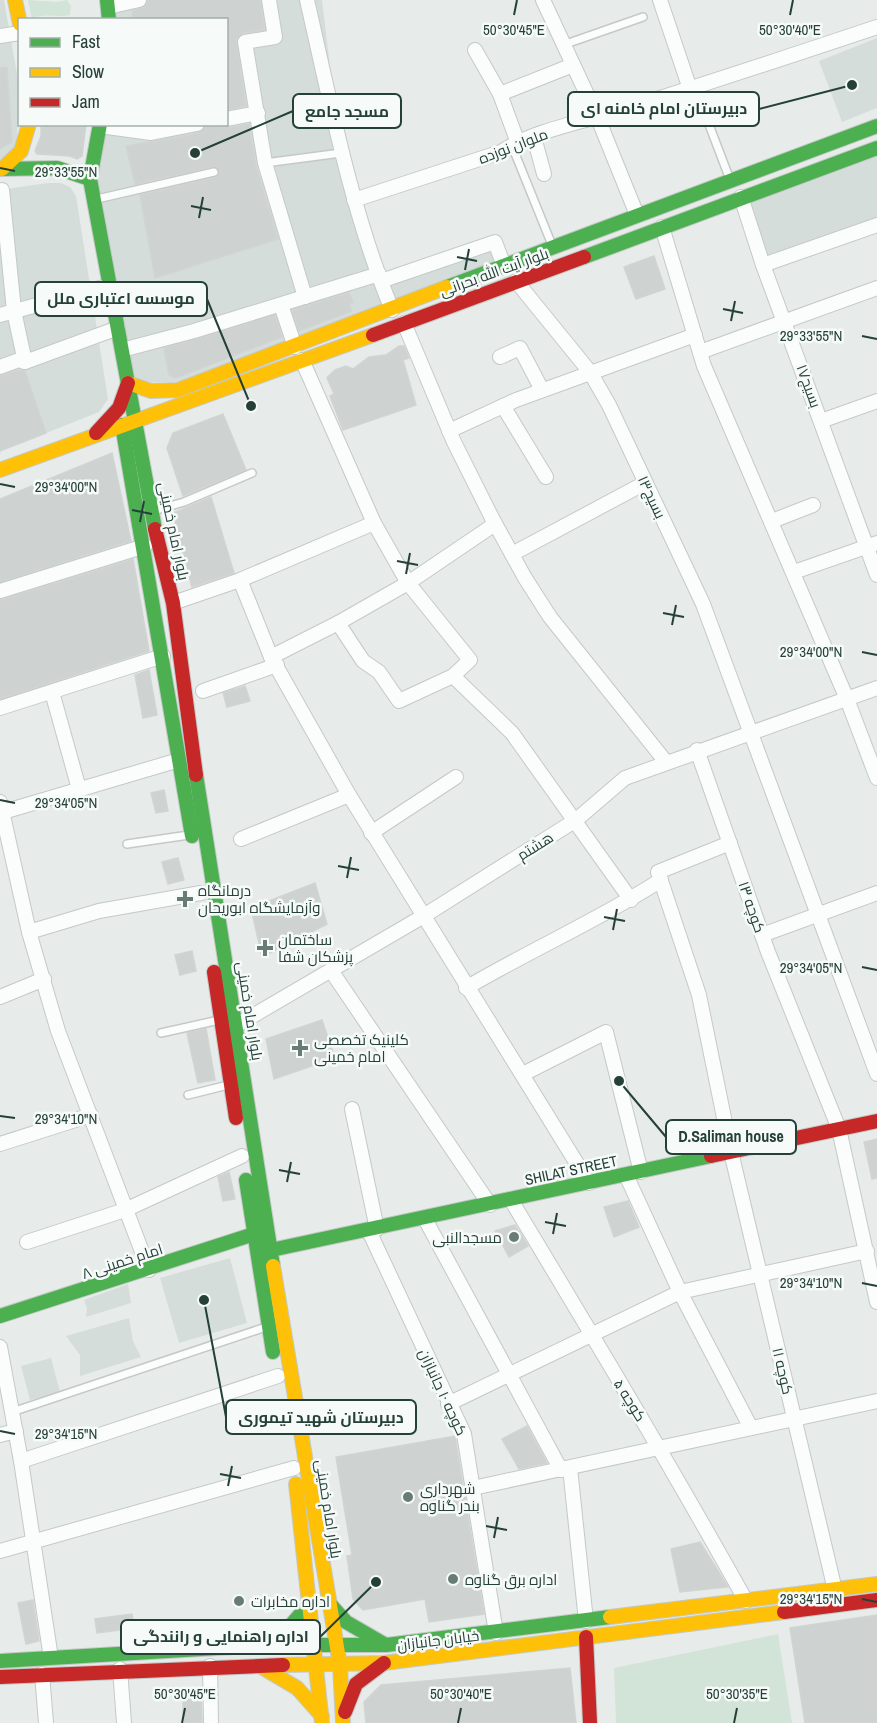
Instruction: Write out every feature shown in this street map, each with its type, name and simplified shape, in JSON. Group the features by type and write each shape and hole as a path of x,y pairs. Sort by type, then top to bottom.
{"main road":[{"path":"15,0 19,18"},
{"path":"1,169 20,154 29,126"},
{"path":"1,169 57,166 73,169 90,179 100,126"},
{"name":"بلوار آیت الله بحرانی","path":"128,384 151,391 178,390 730,179 877,126"},
{"name":"بلوار آیت الله بحرانی","path":"0,470 96,433 162,413 877,148"},
{"path":"777,162 786,181"},
{"name":"بلوار امام خمینی","path":"90,179 142,449 151,512 174,603 207,855 237,1025 271,1250 307,1520 311,1602 322,1719"},
{"path":"225,373 218,383 221,387 231,387"},
{"path":"96,433 119,408 128,384"},
{"path":"142,449 147,427 162,413"},
{"name":"بلوار امام خمینی","path":"122,425 159,630 254,1234 294,1468 337,1645 343,1720"},
{"path":"159,630 177,627"},
{"name":"SHILAT STREET","path":"271,1250 877,1121"},
{"name":"امام خمینی ۸","path":"0,1316 149,1270 254,1234"},
{"name":"خیابان جانبازان","path":"0,1661 267,1645 386,1645 877,1584"},
{"name":"خیابان جانبازان","path":"0,1677 120,1669 258,1664 317,1666 384,1663 877,1600"},
{"path":"267,1645 291,1625 311,1602"},
{"path":"328,1602 346,1623 386,1645"},
{"path":"586,1637 590,1723"},
{"path":"343,1720 356,1684 384,1663"},
{"path":"258,1664 297,1688 322,1719"}],"street":[{"path":"108,9 139,0"},
{"path":"269,0 275,37 245,42 265,163 305,297"},
{"path":"307,0 341,153 354,200 392,310"},
{"path":"543,0 597,116 637,215"},
{"path":"660,0 693,88"},
{"name":"ملوان نوزده","path":"354,200 501,152 515,144 597,116 693,88 877,27"},
{"path":"0,36 18,33"},
{"path":"475,50 500,94 515,144"},
{"path":"500,94 573,65"},
{"path":"228,119 258,113"},
{"path":"106,126 151,133 186,126"},
{"path":"534,138 544,174"},
{"path":"2,190 7,313 26,362"},
{"name":"بسیج۱۷","path":"741,197 763,264 821,421 872,544 877,575"},
{"path":"763,264 877,225"},
{"path":"662,227 700,352 847,699 877,778"},
{"path":"122,350 495,242 504,266"},
{"name":"بسیج۱۳","path":"516,281 590,372 609,405 703,604 877,1074"},
{"path":"7,313 111,285"},
{"path":"700,352 877,290"},
{"path":"281,305 295,347"},
{"path":"404,323 449,430 492,519 512,554 550,617 666,762"},
{"path":"0,367 19,360 26,362 118,328"},
{"path":"449,430 542,390 695,335"},
{"path":"500,357 520,348 542,390"},
{"path":"302,360 374,523 408,583 470,660 453,676 399,701 379,672 363,661 338,623"},
{"path":"821,421 877,401"},
{"path":"503,406 546,477"},
{"path":"512,554 645,483"},
{"path":"772,521 813,505"},
{"path":"203,691 274,661 408,583 492,519"},
{"path":"174,603 240,580 374,523"},
{"path":"794,572 872,544"},
{"path":"0,591 145,546"},
{"path":"240,580 274,661 349,795 422,917 523,1074 588,1183"},
{"path":"0,708 163,656"},
{"path":"453,676 512,733 631,900"},
{"name":"هشتم","path":"237,1025 332,972 576,820 625,778 697,750 752,733 877,688"},
{"path":"52,692 79,789"},
{"name":"کوچه ۱۳","path":"697,750 762,935 839,1129 877,1302"},
{"path":"149,1270 58,1031 29,932 2,807 79,789 179,760"},
{"path":"371,833 456,777"},
{"path":"241,839 349,795"},
{"path":"466,988 508,963 631,900 661,880 658,872 730,843"},
{"name":"کوچه ۱۱","path":"661,880 699,994 731,1152 835,1590"},
{"path":"762,935 877,892"},
{"path":"29,932 99,911 201,894"},
{"path":"332,972 490,1205"},
{"path":"0,997 44,978"},
{"path":"523,1074 606,1032 641,1172"},
{"name":"کوچه ۱۰ جانبازان","path":"352,1109 373,1230 448,1404 464,1434 496,1633"},
{"path":"0,1144 91,1115"},
{"path":"27,1242 125,1210 242,1156"},
{"path":"626,1175 680,1292 751,1428"},
{"name":"کوچه ۵","path":"511,1200 591,1336 661,1448 746,1601"},
{"path":"425,1219 510,1374 566,1469 586,1621"},
{"path":"448,1404 680,1292 867,1251"},
{"path":"0,1347 21,1461 51,1658"},
{"path":"21,1461 278,1376"},
{"path":"473,1488 877,1401"},
{"path":"0,1435 16,1431"},
{"path":"0,1551 294,1468"},
{"path":"210,1666 211,1723"},
{"path":"120,1669 124,1723"},
{"path":"42,1674 46,1723"}],"lane":[{"path":"563,45 643,17"},
{"path":"693,88 730,179"},
{"path":"515,144 553,248"},
{"path":"265,163 341,153"},
{"path":"95,199 214,172"},
{"path":"151,512 184,502 252,473"},
{"path":"127,844 191,834"},
{"path":"161,1033 222,1019"},
{"path":"188,1095 231,1085"},
{"path":"12,1412 269,1326"}],"shaded area":[{"path":"0,0 4,0 18,80 18,120 16,149 0,159"},
{"path":"105,0 322,0 340,149 376,275 495,242 504,266 203,381 128,383 90,179 100,126 228,126 228,18 108,18"},
{"path":"877,38 877,108 842,122 819,61"},
{"path":"877,148 877,221 764,261 741,197"},
{"path":"61,183 70,187 76,196 108,399 99,412 1,451 0,455 0,190"},
{"path":"230,1258 247,1323 179,1343 160,1278"},
{"path":"128,1284 131,1303 86,1317 87,1309 84,1300"},
{"path":"129,1318 133,1341 141,1357 80,1376 80,1355 66,1336"},
{"path":"51,1358 60,1392 30,1400 21,1366"}],"green space":[{"path":"28,0 57,2 67,0 71,6 70,15 32,18"},
{"path":"778,1634 792,1723 616,1723 614,1668"}],"building":[{"path":"148,0 260,0 265,30 243,33 236,39 246,106 228,110 228,18 133,18 132,11 145,7"},
{"path":"7,67 12,142 0,149 0,68"},
{"path":"249,124 256,165 278,239 155,278 140,195 215,177 220,171 213,167 135,184 126,146 199,133 204,126 227,128"},
{"path":"41,126 86,126 82,156 77,159 70,156 37,154 35,151 41,136"},
{"path":"654,256 665,289 636,299 624,267"},
{"path":"349,293 353,302 349,305 352,311 299,331 292,310"},
{"path":"275,315 282,337 176,378 169,375 164,348"},
{"path":"399,346 404,346 409,358 403,360 416,405 343,430 330,396 334,394 327,378 335,370 346,366 353,369 369,357 386,355"},
{"path":"19,370 25,371 46,433 0,451 0,376"},
{"path":"223,414 246,470 183,496 167,448 173,433"},
{"path":"112,453 131,541 0,582 0,499"},
{"path":"211,497 234,573 192,587 173,513"},
{"path":"133,559 149,651 0,699 0,600"},
{"path":"149,670 157,715 143,718 135,675"},
{"path":"245,686 250,701 227,707 223,693"},
{"path":"164,790 168,811 156,813 151,793"},
{"path":"178,858 184,880 168,884 162,862"},
{"path":"315,883 327,924 262,957 251,908"},
{"path":"192,951 196,971 180,975 175,955"},
{"name":"کلینیک تخصصی امام خمینی","path":"322,1020 335,1058 274,1079 266,1039"},
{"path":"206,1029 215,1080 198,1083 187,1033"},
{"path":"877,1139 877,1178 872,1179 864,1142"},
{"path":"229,1172 235,1199 223,1201 218,1177"},
{"path":"628,1201 639,1227 614,1237 604,1207"},
{"name":"مسجدالنبی","path":"515,1225 528,1246 509,1257 495,1231"},
{"path":"527,1426 547,1463 519,1469 502,1439"},
{"name":"شهرداری بندر گناوه","path":"455,1436 484,1614 429,1622 425,1599 363,1610 353,1599 347,1556 352,1555 336,1457"},
{"path":"700,1542 728,1587 680,1592 671,1549"},
{"path":"33,1600 39,1641 26,1644 18,1603"},
{"path":"132,1614 134,1628 97,1633 95,1619"},
{"path":"877,1615 877,1723 805,1723 790,1628"},
{"path":"570,1668 576,1723 366,1723 364,1702 381,1685"},
{"path":"201,1693 202,1723 183,1723 183,1694"}],"traffic: fast":[{"path":"107,0 109,18"},
{"path":"100,126 90,179 155,529"},
{"path":"447,287 877,126"},
{"path":"584,257 877,148"},
{"path":"0,169 57,168 90,179"},
{"path":"122,425 192,836"},
{"path":"196,775 273,1266"},
{"path":"271,1250 711,1156"},
{"path":"246,1180 273,1352"},
{"path":"0,1316 254,1234"},
{"path":"267,1645 291,1625 311,1602"},
{"path":"329,1603 346,1622 384,1644"},
{"path":"0,1661 267,1645 386,1645 610,1617"}],"traffic: slow":[{"path":"15,0 19,18"},
{"path":"2,169 21,151 28,126"},
{"path":"128,383 151,391 178,390 447,287"},
{"path":"0,470 373,335"},
{"path":"273,1266 340,1665 343,1723"},
{"path":"296,1484 322,1723"},
{"path":"610,1617 877,1584"},
{"path":"283,1665 384,1663 784,1612"},
{"path":"260,1666 297,1688 322,1716"}],"traffic: jam":[{"path":"373,335 584,257"},
{"path":"96,433 119,408 128,383"},
{"path":"155,529 173,603 196,775"},
{"path":"214,972 236,1118"},
{"path":"711,1156 877,1121"},
{"path":"784,1612 877,1600"},
{"path":"586,1637 590,1723"},
{"path":"345,1712 356,1684 384,1663"},
{"path":"0,1677 283,1665"}],"place":[{"name":"دبیرستان امام خامنه ای","path":"852,85"},
{"name":"مسجد جامع","path":"195,153"},
{"name":"موسسه اعتباری ملل","path":"251,406"},
{"name":"درمانگاه وآزمایشگاه ابوریحان","path":"185,899"},
{"name":"ساختمان پزشکان شفا","path":"265,948"},
{"name":"کلینیک تخصصی امام خمینی","path":"300,1048"},
{"name":"D.Saliman house","path":"619,1081"},
{"name":"مسجدالنبی","path":"514,1237"},
{"name":"دبیرستان شهید تیموری","path":"204,1300"},
{"name":"شهرداری بندر گناوه","path":"408,1497"},
{"name":"اداره برق گناوه","path":"453,1579"},
{"name":"اداره راهنمایی و رانندگی","path":"376,1582"},
{"name":"اداره مخابرات","path":"239,1601"}]}
